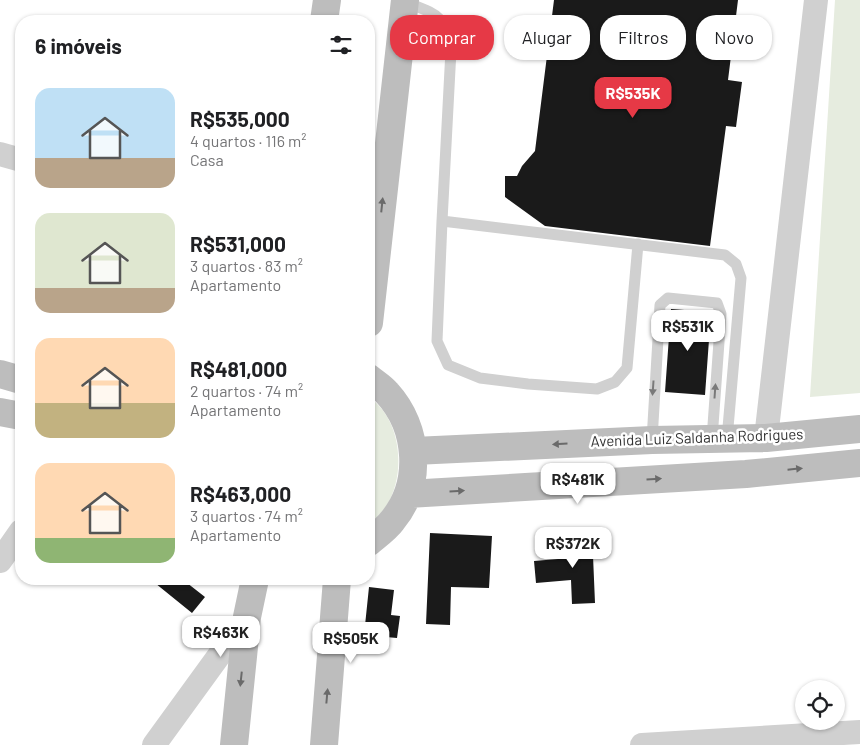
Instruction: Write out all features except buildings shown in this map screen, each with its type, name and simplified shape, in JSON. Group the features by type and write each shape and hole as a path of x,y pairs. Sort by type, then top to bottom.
{"main road":[{"path":"325,15 327,0"},
{"path":"375,270 405,1"},
{"path":"0,374 15,378"},
{"path":"375,383 387,392 404,416 414,451 408,494 392,521 375,537"},
{"path":"0,412 15,415"},
{"name":"Avenida Luiz Saldanha Rodrigues","path":"414,451 652,440 766,438 860,429"},
{"path":"408,494 746,474 860,463"},
{"path":"234,745 247,617 254,585"},
{"path":"324,745 337,585"}],"street":[{"path":"766,438 816,0"},
{"path":"0,154 15,158"},
{"path":"0,561 15,540"},
{"path":"154,745 247,617"},
{"path":"642,745 829,740 860,732"}],"lane":[{"path":"405,1 437,14 447,30 451,50 437,341 448,365 480,378 528,384 597,389 615,382 628,368 638,244"},
{"path":"442,221 725,255 736,264 741,278 719,439"},
{"path":"652,440 660,305 668,298 717,303 720,306 719,439"}],"shaded area":[{"path":"835,0 860,0 860,393 810,397"},
{"path":"375,402 388,419 398,448 397,478 393,492 383,511 375,519"}]}
